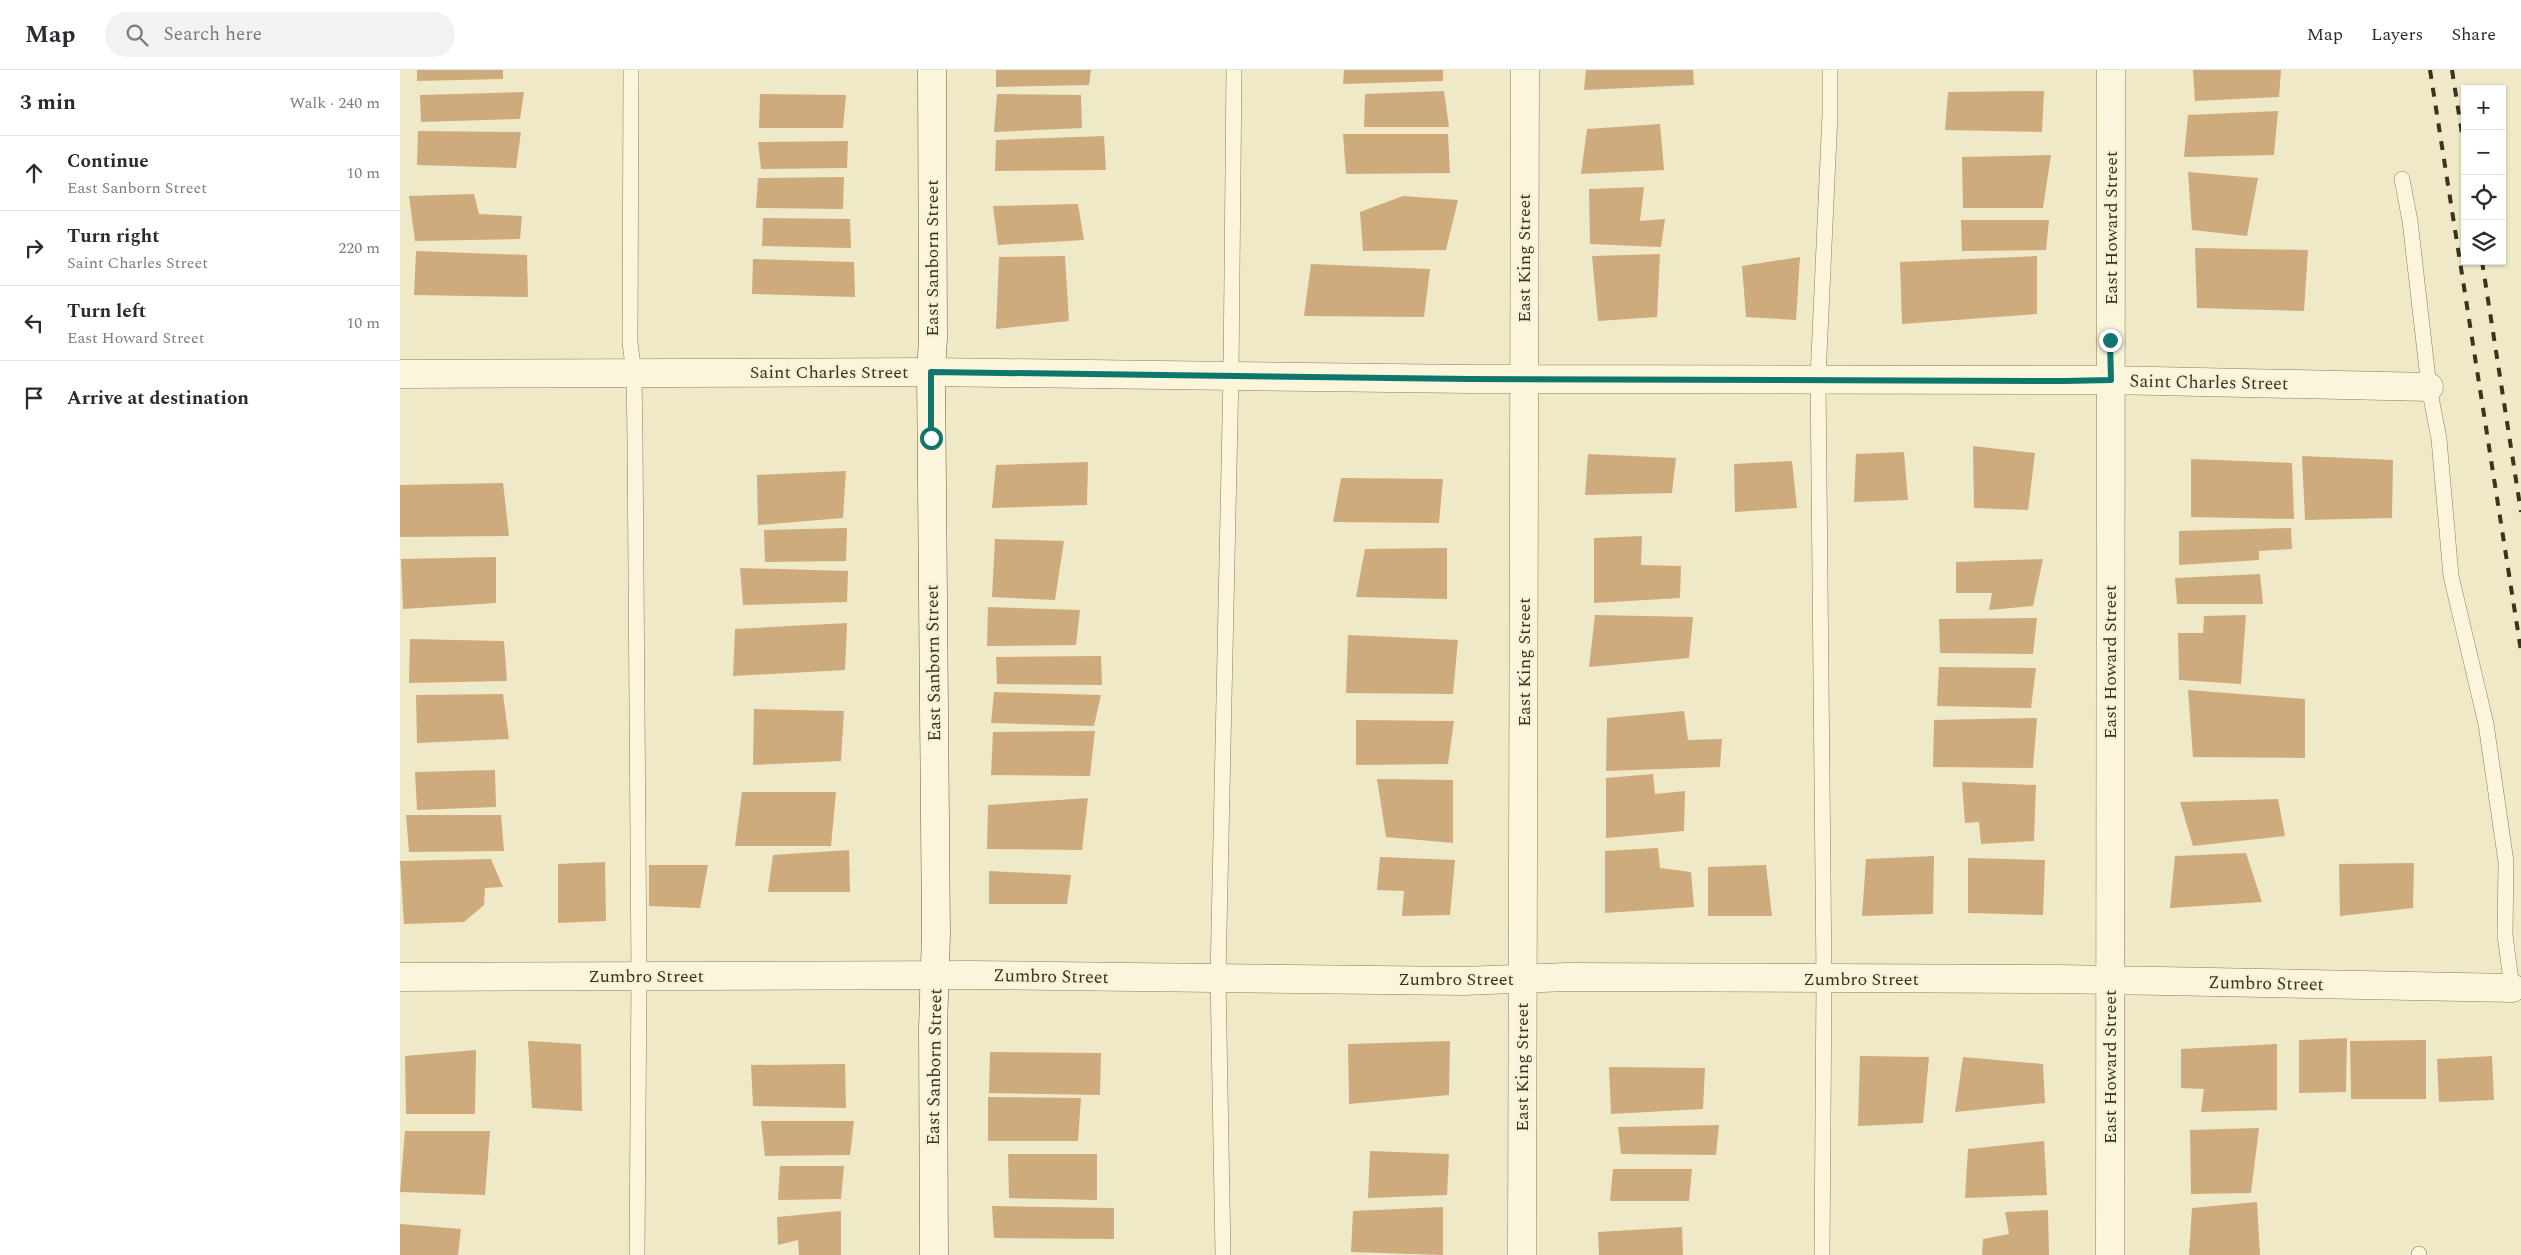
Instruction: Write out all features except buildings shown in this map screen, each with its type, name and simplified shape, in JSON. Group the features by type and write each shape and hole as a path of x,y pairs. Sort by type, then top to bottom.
{"street":[{"name":"East Sanborn Street","path":"932,70 933,338 931,372 936,976 933,1028 934,1255"},
{"name":"East King Street","path":"1522,1255 1525,70"},
{"name":"East Howard Street","path":"2110,1255 2111,70"},
{"name":"Saint Charles Street","path":"400,374 931,372 1231,374 1469,379 1818,378 2111,380 2429,387"},
{"name":"Zumbro Street","path":"400,977 1218,977 1464,981 1577,977 2110,980 2512,988"}],"lane":[{"path":"631,70 630,343 634,373 639,976 637,1255"},
{"path":"1223,1255 1218,977 1231,374 1234,70"},
{"path":"1822,1255 1824,979 1818,378 1830,114 1830,70"},
{"path":"2402,179 2410,221 2429,387 2439,439 2451,576 2486,724 2506,862 2505,936 2512,988"}],"railway":[{"path":"2430,70 2521,651"},
{"path":"2452,70 2461,130"},
{"path":"2483,265 2521,512"}],"route":[{"path":"931,438 931,372 1231,374 1469,379 1818,378 2111,380 2110,340"}]}
